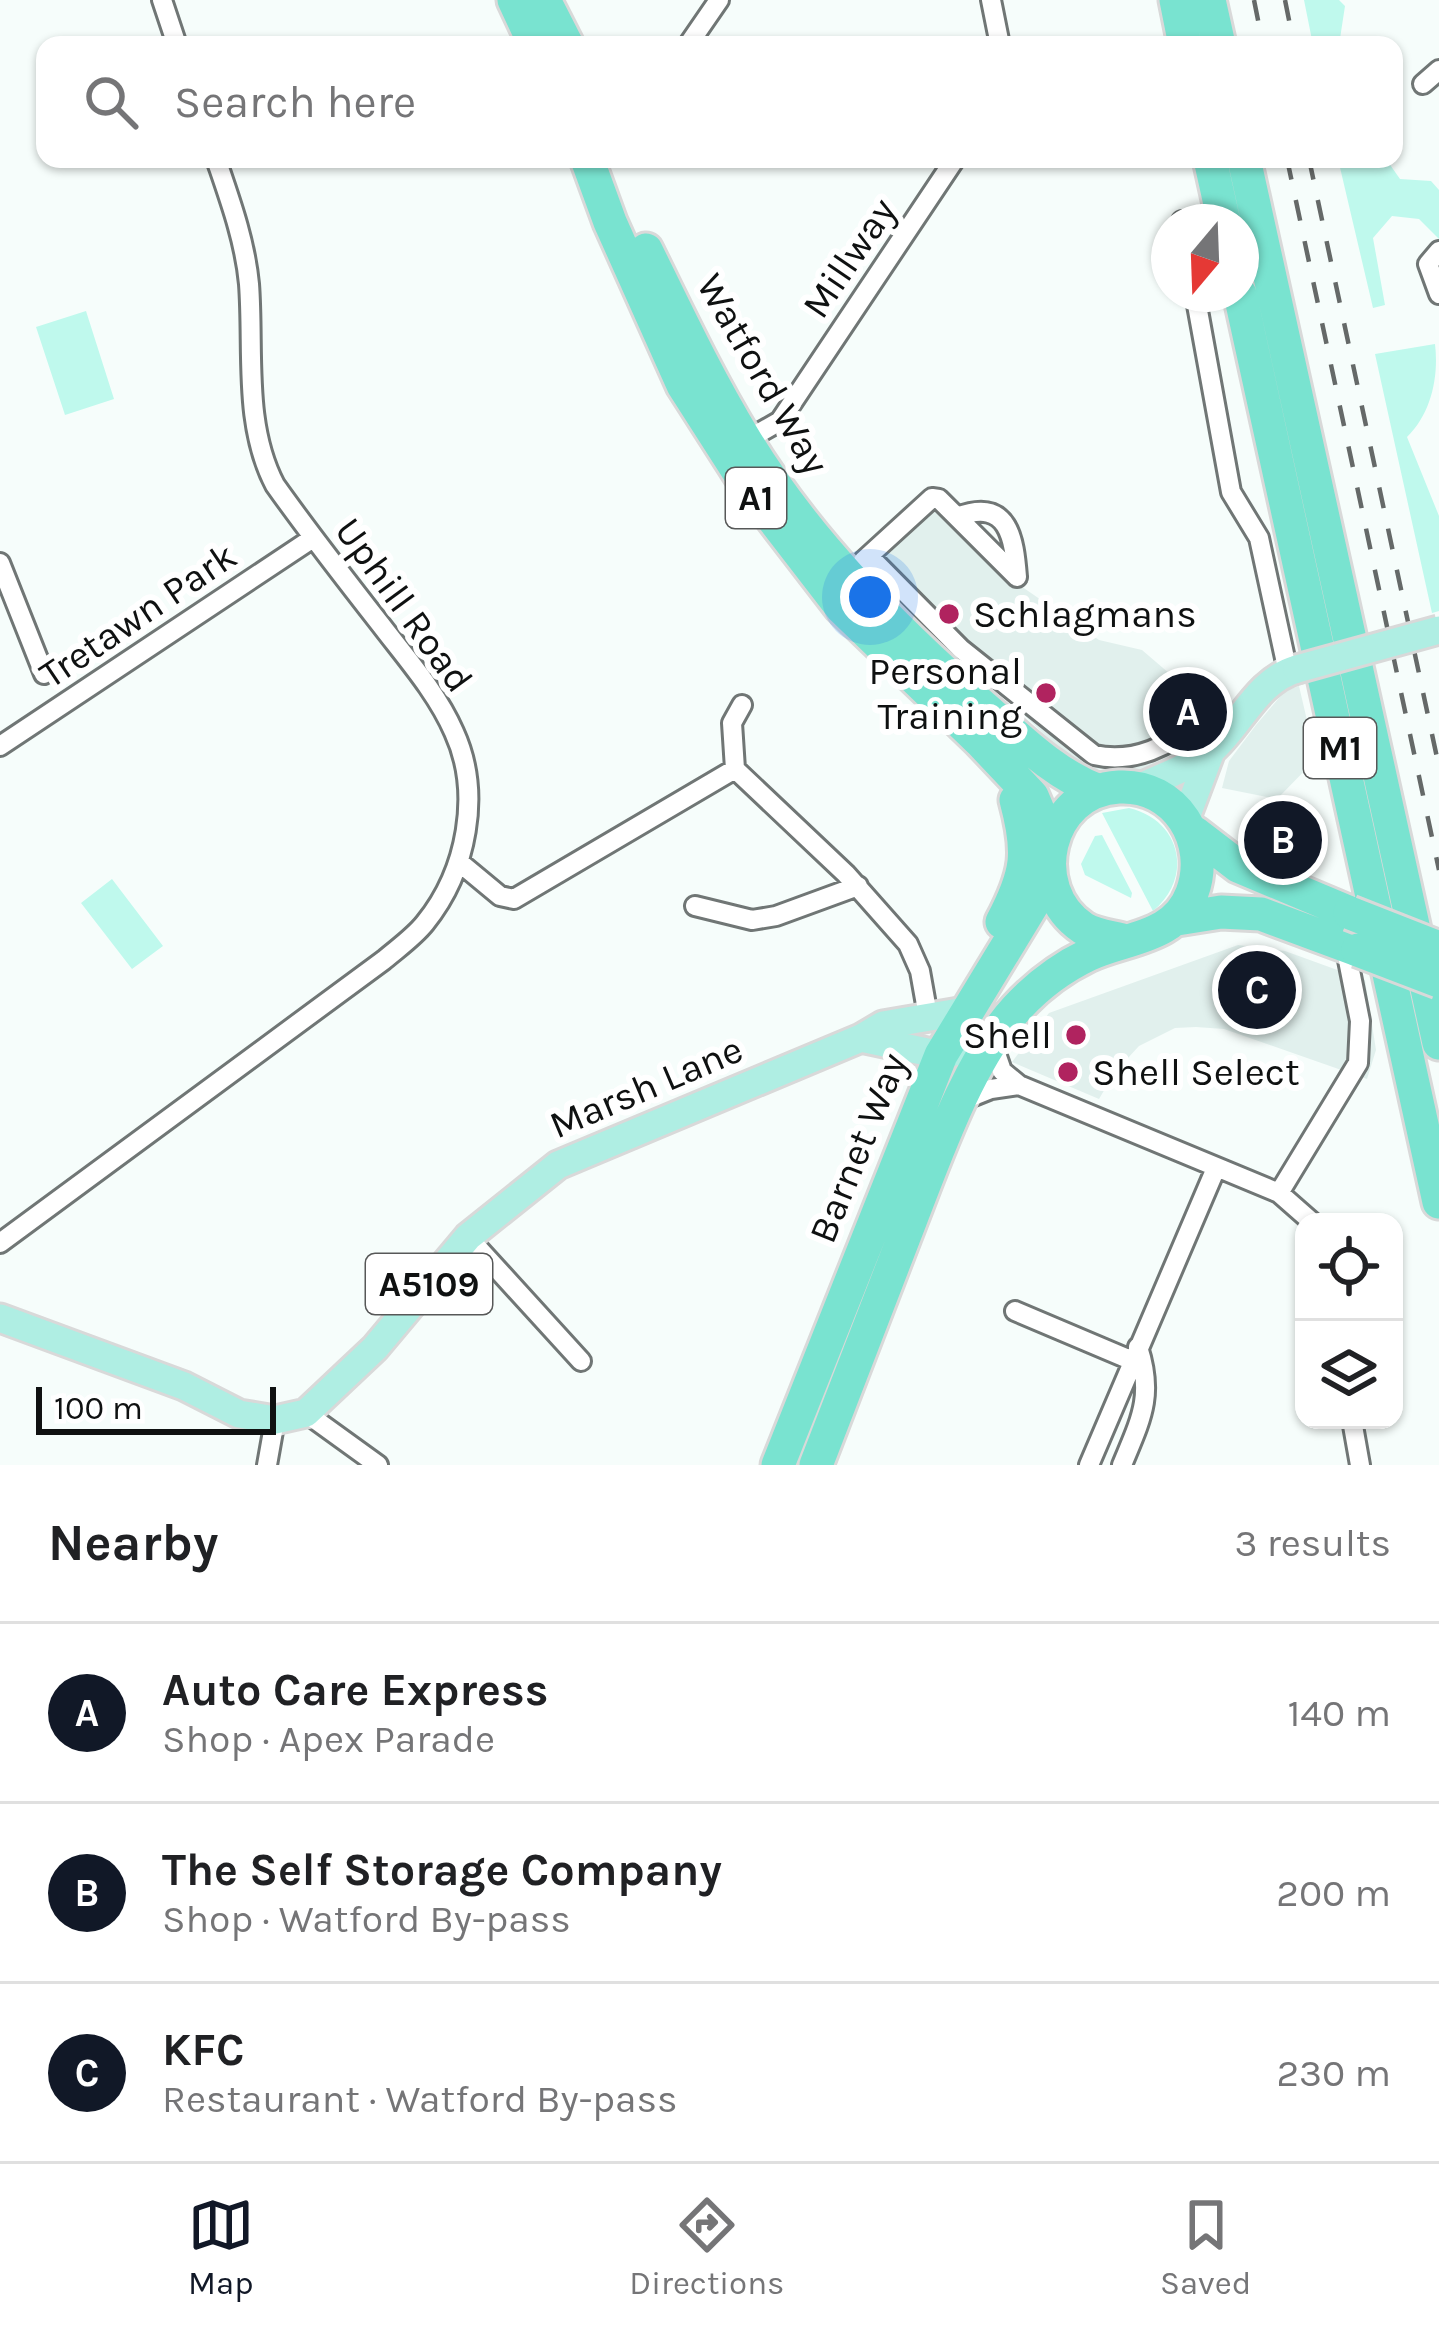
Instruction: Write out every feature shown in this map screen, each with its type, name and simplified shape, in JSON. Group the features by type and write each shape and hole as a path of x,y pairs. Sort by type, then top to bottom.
{"highway":[{"path":"514,0 531,36"},
{"path":"544,0 562,36"},
{"path":"1176,0 1184,36"},
{"path":"1209,0 1217,36"},
{"name":"Watford Way","path":"590,168 683,385 747,485 841,607 1014,777"},
{"name":"Watford Way","path":"614,168 637,231 745,441 790,506 859,566 904,635 1043,759 1099,791"},
{"path":"1212,168 1220,204"},
{"name":"M1","path":"1246,168 1439,1043"},
{"name":"M1","path":"1244,312 1439,1202"},
{"path":"965,1011 968,984 1023,874 1025,833 1014,777"},
{"name":"A1","path":"1014,777 1032,796 1051,842"},
{"path":"1190,826 1198,866 1194,889 1177,919 1160,932 1126,941 1088,931 1063,909 1048,879 1051,842 1079,802 1099,791 1137,789 1156,795 1238,866 1351,936 1439,981"},
{"name":"Barnet Way","path":"778,1465 941,1055 1048,879"},
{"path":"1177,919 1239,911 1351,936 1439,948"},
{"name":"Barnet Way","path":"816,1465 931,1167 992,1042 1033,992 1088,955 1126,941"}],"main road":[{"path":"1190,826 1220,741 1256,697 1293,670 1439,630"},
{"path":"1137,789 1220,741"},
{"name":"Marsh Lane","path":"306,1413 375,1348 468,1238 558,1165 883,1025 965,1011"},
{"path":"861,1038 941,1055 992,1042"},
{"path":"0,1318 184,1386 239,1414 275,1420 306,1413"}],"street":[{"path":"162,0 174,36"},
{"path":"694,36 719,0"},
{"path":"991,0 998,36"},
{"path":"1423,84 1439,70"},
{"name":"Uphill Road","path":"0,1243 384,960 422,927 441,901 459,862 468,778 454,731 417,673 275,485 260,449 248,280 238,223 219,168"},
{"name":"Millway","path":"745,441 780,421 949,168"},
{"path":"1439,251 1428,264 1439,294"},
{"path":"1198,312 1231,492 1259,538 1273,614 1293,670"},
{"path":"957,517 983,512 1007,525 1014,536 1017,577 957,517 939,499 932,498 859,566 1094,755 1108,758 1150,752 1180,738 1199,720 1218,722 1220,741"},
{"name":"Tretawn Park","path":"0,746 313,538"},
{"path":"1,571 44,674"},
{"path":"735,770 732,723 742,704"},
{"path":"459,862 500,896 514,899 735,770 858,886 908,944 920,970 928,1016"},
{"path":"695,906 752,920 858,886"},
{"path":"1280,1193 1358,1063 1360,1021 1351,936"},
{"path":"992,1042 1002,1071 1019,1085 1280,1193 1302,1213"},
{"path":"961,1101 992,1088 1019,1085"},
{"path":"1089,1465 1216,1168"},
{"path":"468,1238 581,1360"},
{"path":"1015,1311 1136,1354 1145,1369 1147,1402 1122,1465"},
{"path":"306,1413 377,1465"},
{"path":"267,1465 275,1420"},
{"path":"1354,1429 1360,1465"}],"shaded area":[{"path":"934,502 1018,584 1099,640 1142,650 1212,710 1191,744 1141,771 1093,769 1050,740 867,563"},
{"path":"1299,686 1316,759 1277,799 1222,788 1229,761 1256,725 1285,691"},
{"path":"1238,945 1285,951 1365,980 1376,1050 1367,1079 1224,1029 1196,1027 1175,1028 1139,1046 1099,1099 1012,1062 1049,1013"}],"green space":[{"path":"1304,0 1339,0 1345,6 1340,36 1311,36"},
{"path":"1340,168 1392,168 1400,179 1431,181 1439,190 1439,239 1419,219 1392,216 1373,238 1385,305 1373,308"},
{"path":"86,311 114,399 65,415 36,327"},
{"path":"1435,344 1432,394 1407,437 1439,516 1439,611 1432,613 1375,354"},
{"path":"1129,808 1160,824 1176,851 1174,882 1153,911 1102,813"},
{"path":"1102,835 1131,898 1085,875 1081,864 1095,836"},
{"path":"112,879 163,946 132,969 81,903"}],"railway":[{"path":"1254,0 1261,36"},
{"path":"1285,0 1292,36"},
{"path":"1289,168 1439,870"},
{"path":"1311,168 1439,767"}],"place":[{"name":"Schlagmans","path":"949,614"},
{"name":"Personal Training","path":"1046,693"},
{"name":"Auto Care Express","path":"1188,712"},
{"name":"The Self Storage Company","path":"1283,840"},
{"name":"KFC","path":"1257,990"},
{"name":"Shell","path":"1076,1035"},
{"name":"Shell Select","path":"1068,1072"}]}
